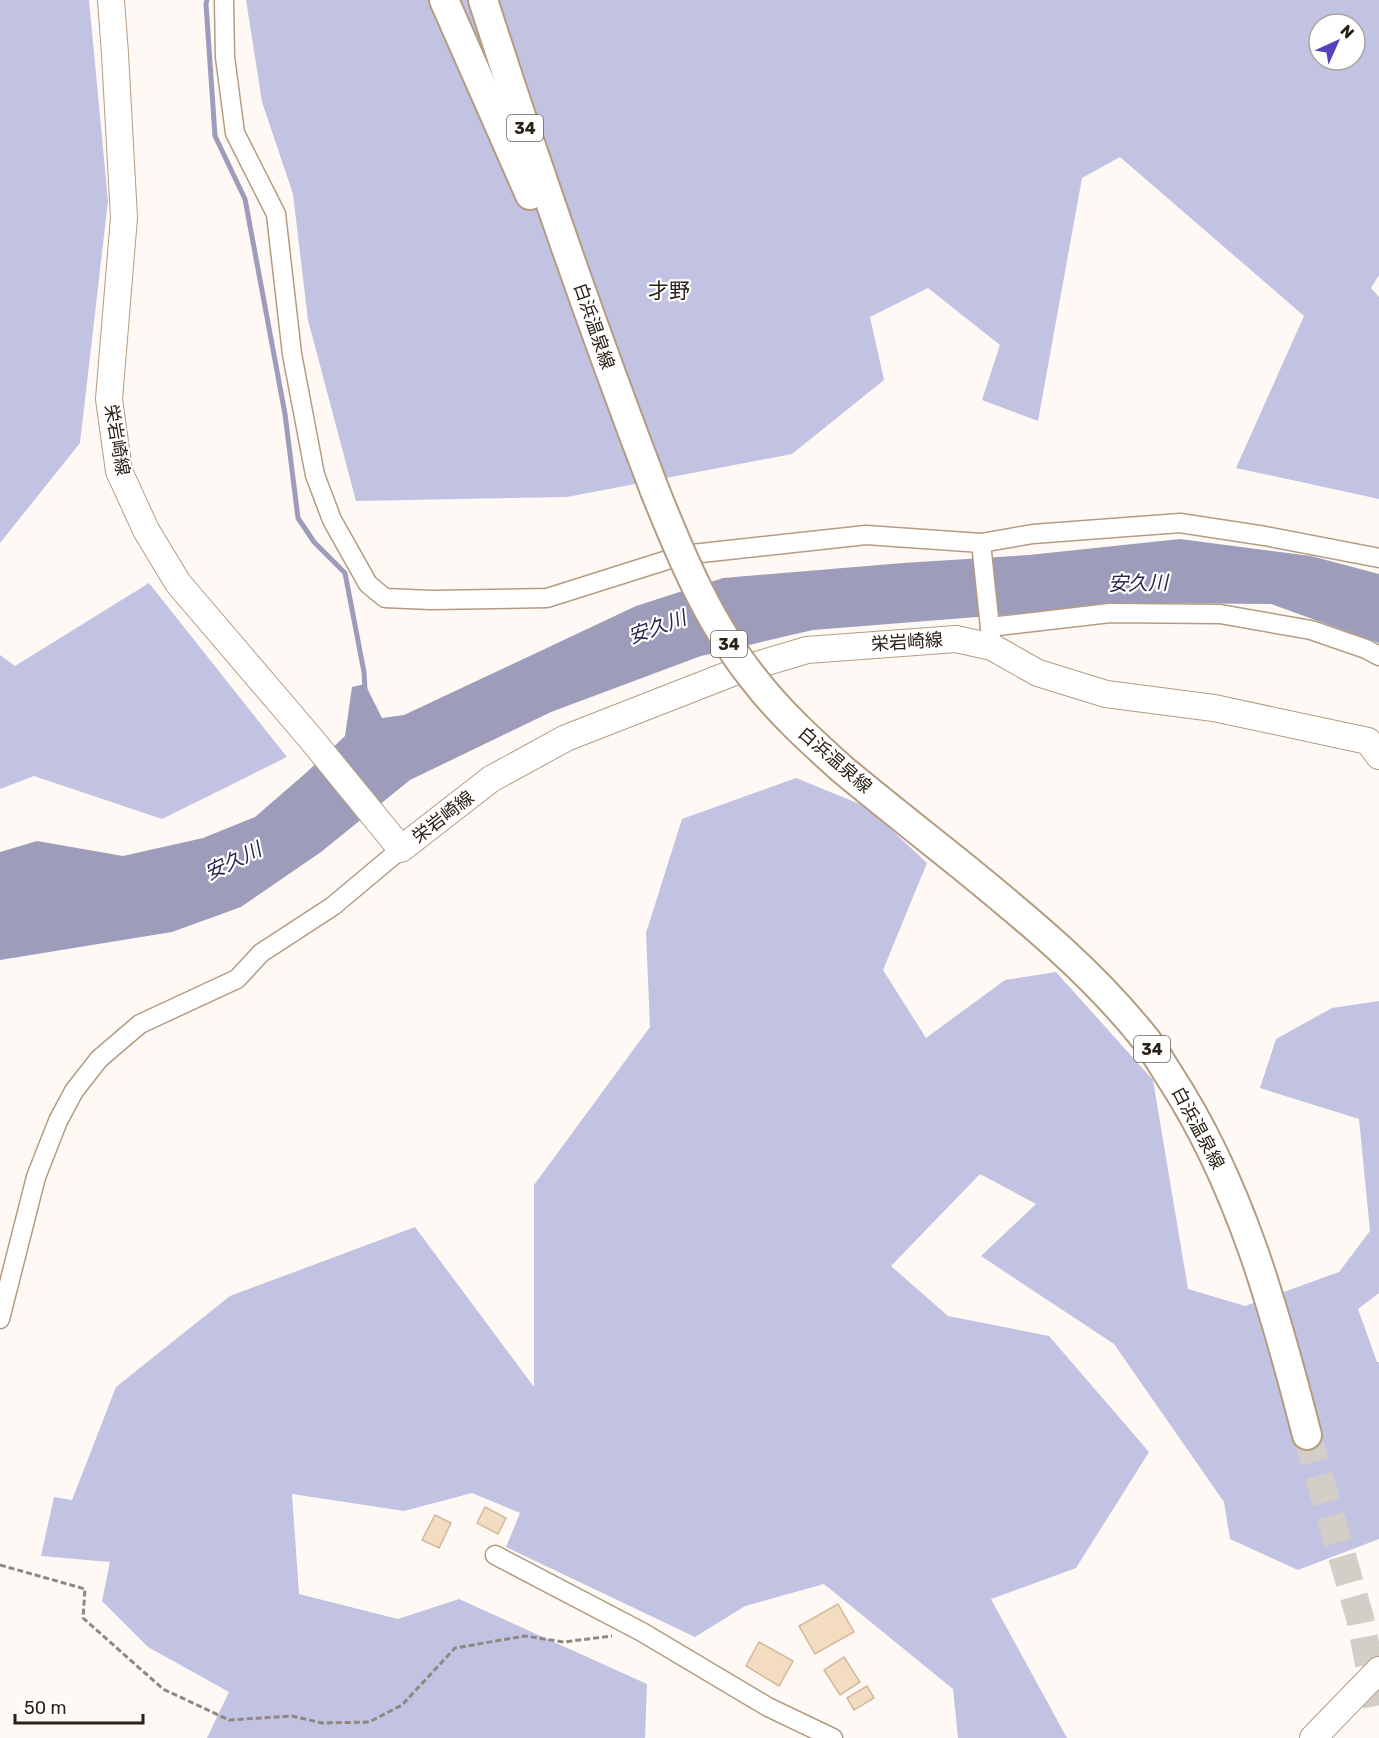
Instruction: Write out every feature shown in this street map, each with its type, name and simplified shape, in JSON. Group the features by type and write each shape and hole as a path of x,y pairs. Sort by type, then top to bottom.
{"main road":[{"name":"栄岩崎線","path":"111,0 124,218 109,399 119,471 146,530 178,583 312,740 401,849 491,779 566,738 740,670 807,650 991,637 1038,673 1106,694 1214,708 1375,747"},
{"path":"444,0 615,386"},
{"name":"白浜温泉線","path":"483,0 569,256 655,491 689,570 733,649 751,676 776,706 803,733 842,770 1048,937 1119,1007 1148,1044 1200,1126 1242,1221 1276,1322 1307,1435"},
{"path":"495,0 507,51 555,201 569,256"},
{"path":"1313,1738 1379,1670"}],"street":[{"path":"224,0 225,57 235,133 276,214 292,354 315,475 332,520 368,584 386,598 431,600 547,598 683,555 866,535 982,547 1033,534 1180,523 1265,536 1379,558"},
{"path":"982,547 991,637 1110,613 1220,614 1311,630 1366,649 1379,656"},
{"path":"0,1319 36,1177 58,1121 74,1091 99,1059 140,1024 237,979 261,953 333,906 401,849"},
{"path":"495,1555 642,1632 768,1707 833,1738"}],"path":[{"path":"0,1565 85,1589 83,1618 163,1689 229,1720 292,1716 322,1723 369,1722 402,1705 455,1648 525,1636 564,1642 642,1632"}],"shaded area":[{"path":"0,0 89,0 108,201 80,443 0,543"},
{"path":"246,0 1379,0 1379,275 1371,288 1379,297 1379,499 1236,468 1304,316 1120,157 1082,178 1038,421 982,400 1000,345 928,288 870,317 884,380 792,454 567,497 356,501 308,320 293,194 262,102"},
{"path":"149,583 287,757 162,819 34,776 0,789 0,655 15,666"},
{"path":"796,778 867,807 927,863 883,970 926,1038 1005,980 1056,972 1153,1080 1188,1289 1245,1306 1339,1272 1370,1231 1359,1119 1260,1088 1276,1039 1332,1008 1379,1001 1379,1293 1358,1309 1377,1362 1379,1362 1379,1539 1298,1570 1230,1539 1224,1502 1114,1344 981,1256 1036,1204 980,1174 891,1266 948,1316 1049,1336 1149,1452 1076,1568 991,1599 1067,1738 958,1738 953,1689 824,1584 745,1606 695,1637 506,1547 520,1513 472,1493 404,1511 292,1494 299,1594 398,1619 459,1599 647,1684 645,1738 207,1738 229,1692 148,1647 102,1601 110,1562 41,1556 54,1497 72,1500 116,1387 230,1296 415,1227 534,1387 534,1185 650,1027 646,933 682,819"}],"water":[{"name":"安久川","path":"1180,539 1311,556 1379,574 1379,643 1271,604 1152,603 813,630 701,656 551,712 410,780 321,852 241,907 172,932 0,960 0,852 37,841 123,856 203,838 255,817 345,736 352,687 365,684 382,718 404,715 636,606 723,578 1029,555"}],"building":[{"path":"485,1507 506,1518 498,1534 477,1523"},
{"path":"435,1515 451,1523 439,1548 422,1540"},
{"path":"838,1604 854,1632 815,1654 799,1626"},
{"path":"759,1642 793,1661 779,1686 746,1666"},
{"path":"844,1657 860,1682 840,1695 824,1670"},
{"path":"867,1686 874,1698 854,1710 847,1698"}],"waterway":[{"path":"207,0 215,136 245,199 285,414 298,518 314,542 345,573 364,672 365,690"}],"tunnel":[{"path":"1307,1435 1360,1618 1379,1716"}],"district":[{"name":"才野","path":"669,290"}]}
